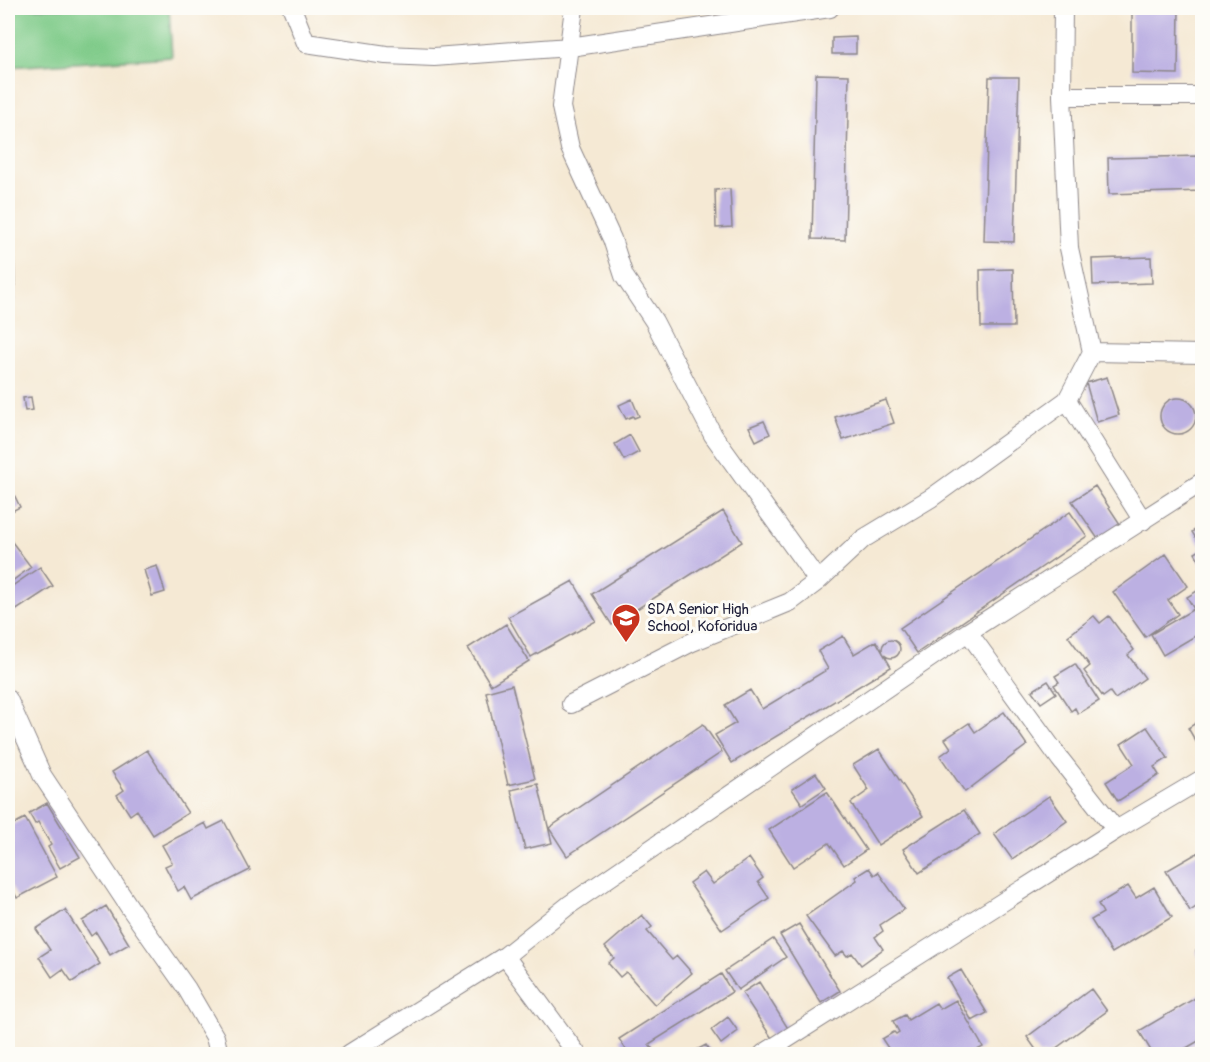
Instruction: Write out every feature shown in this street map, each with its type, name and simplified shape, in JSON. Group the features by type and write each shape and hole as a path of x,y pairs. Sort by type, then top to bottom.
{"street":[{"path":"292,8 306,43 386,55 434,57 570,47 830,8"},
{"path":"574,8 561,106 570,148 612,238 624,276 654,321 712,435 818,582"},
{"path":"571,704 690,643 790,602 818,582 863,539 931,498 1067,400 1092,352 1069,248 1062,96 1063,8"},
{"path":"1062,96 1203,96"},
{"path":"1092,352 1203,354"},
{"path":"1067,400 1143,521"},
{"path":"349,1054 506,956 569,905 968,632 1203,482"},
{"path":"968,632 1060,759 1116,830"},
{"path":"8,699 42,775 132,911 187,988 215,1037 219,1054"},
{"path":"763,1054 1116,830 1203,779"},
{"path":"506,956 578,1054"}],"green space":[{"path":"8,8 169,8 172,57 8,67"}],"building":[{"path":"1132,8 1179,8 1178,74 1132,73"},
{"path":"856,37 856,54 832,54 832,38"},
{"path":"816,74 849,75 845,240 812,239"},
{"path":"989,77 1019,77 1014,242 984,241"},
{"path":"1202,156 1202,191 1109,194 1108,158"},
{"path":"730,189 732,227 716,228 715,190"},
{"path":"8,244 14,244 15,301 8,301"},
{"path":"1151,257 1152,283 1093,285 1092,259"},
{"path":"1013,269 1014,327 981,327 980,270"},
{"path":"1107,377 1119,415 1097,422 1086,383"},
{"path":"31,397 33,410 25,411 23,398"},
{"path":"1178,398 1191,403 1196,416 1191,429 1178,434 1165,429 1160,416 1165,403"},
{"path":"632,399 639,416 626,419 619,405"},
{"path":"886,400 894,423 843,440 835,417"},
{"path":"764,421 770,434 756,441 749,427"},
{"path":"630,435 639,452 624,460 615,444"},
{"path":"8,482 20,507 8,513"},
{"path":"1095,486 1122,527 1100,542 1072,501"},
{"path":"723,511 742,542 612,625 592,594"},
{"path":"1070,512 1087,536 917,653 900,628"},
{"path":"1202,525 1202,548 1192,532"},
{"path":"8,539 31,567 8,584"},
{"path":"1202,549 1202,565 1195,553"},
{"path":"1166,554 1188,586 1168,600 1178,614 1145,637 1113,592"},
{"path":"157,566 165,592 152,596 144,570"},
{"path":"40,567 53,586 15,611 8,600 8,589"},
{"path":"573,581 596,621 531,657 508,617"},
{"path":"1202,588 1202,632 1163,655 1151,634 1194,609 1187,597"},
{"path":"1094,616 1100,623 1109,616 1134,650 1128,655 1145,678 1115,699 1110,692 1103,697 1084,671 1090,666 1068,636"},
{"path":"506,624 529,661 491,685 468,648"},
{"path":"843,636 854,654 876,641 891,667 732,763 715,735 736,723 725,705 750,690 762,709 828,669 818,651"},
{"path":"891,640 897,643 900,649 897,655 891,658 885,655 882,649 885,643"},
{"path":"1075,664 1099,701 1078,714 1075,708 1071,711 1054,685 1059,682 1055,676"},
{"path":"1048,681 1056,693 1041,703 1032,691"},
{"path":"512,685 535,779 508,785 486,692"},
{"path":"1004,712 1027,745 965,792 940,756 951,748 945,739 969,723 975,732"},
{"path":"1202,719 1202,752 1188,728"},
{"path":"703,724 722,752 567,856 549,828"},
{"path":"1147,727 1168,758 1154,767 1159,775 1118,801 1106,782 1134,764 1121,744"},
{"path":"879,749 923,816 878,845 851,803 869,790 853,765"},
{"path":"147,750 188,813 153,835 137,810 130,815 117,795 124,790 112,772"},
{"path":"816,773 826,788 802,804 792,789"},
{"path":"538,784 552,843 525,849 511,790"},
{"path":"827,792 866,850 844,865 829,843 793,867 769,830"},
{"path":"1049,796 1067,821 1012,859 994,834"},
{"path":"47,803 80,857 60,868 48,847 51,845 38,822 35,824 29,813"},
{"path":"964,810 980,834 919,873 903,849"},
{"path":"25,818 57,877 17,898 8,880 8,827"},
{"path":"224,821 250,870 191,900 184,887 178,891 165,866 172,863 162,845 205,823 208,829"},
{"path":"1202,846 1202,903 1190,911 1166,871 1201,851 1199,848"},
{"path":"749,858 763,878 758,882 769,898 722,930 689,883 704,872 713,884"},
{"path":"869,868 874,875 878,872 904,909 880,925 883,931 875,937 883,949 861,965 852,953 847,956 843,951 835,956 806,916 857,880 855,877"},
{"path":"1128,886 1136,898 1154,887 1172,917 1112,953 1091,920 1103,913 1098,904"},
{"path":"106,906 129,944 110,955 96,932 91,936 82,921"},
{"path":"65,910 100,964 72,982 63,969 52,977 39,957 50,950 36,929"},
{"path":"642,915 652,927 647,931 672,960 677,956 692,973 655,1005 626,972 620,977 608,963 614,958 605,947"},
{"path":"799,924 840,991 821,1003 780,935"},
{"path":"773,939 786,957 738,990 725,971"},
{"path":"1202,948 1202,963 1196,951"},
{"path":"961,970 987,1013 972,1021 947,978"},
{"path":"721,974 732,992 649,1044 656,1054 629,1054 619,1039"},
{"path":"759,982 789,1030 773,1040 742,993"},
{"path":"1091,989 1107,1011 1048,1054 1039,1054 1027,1037"},
{"path":"1202,994 1202,1039 1176,1054 1153,1054 1139,1031"},
{"path":"956,1000 983,1047 970,1054 892,1054 882,1039 894,1032 896,1034 899,1032 893,1021 905,1015 908,1020 936,1003 940,1009"},
{"path":"728,1017 738,1031 721,1044 711,1030"},
{"path":"706,1045 712,1054 689,1054"}],"place":[{"name":"SDA Senior High School, Koforidua","path":"626,644"}]}
